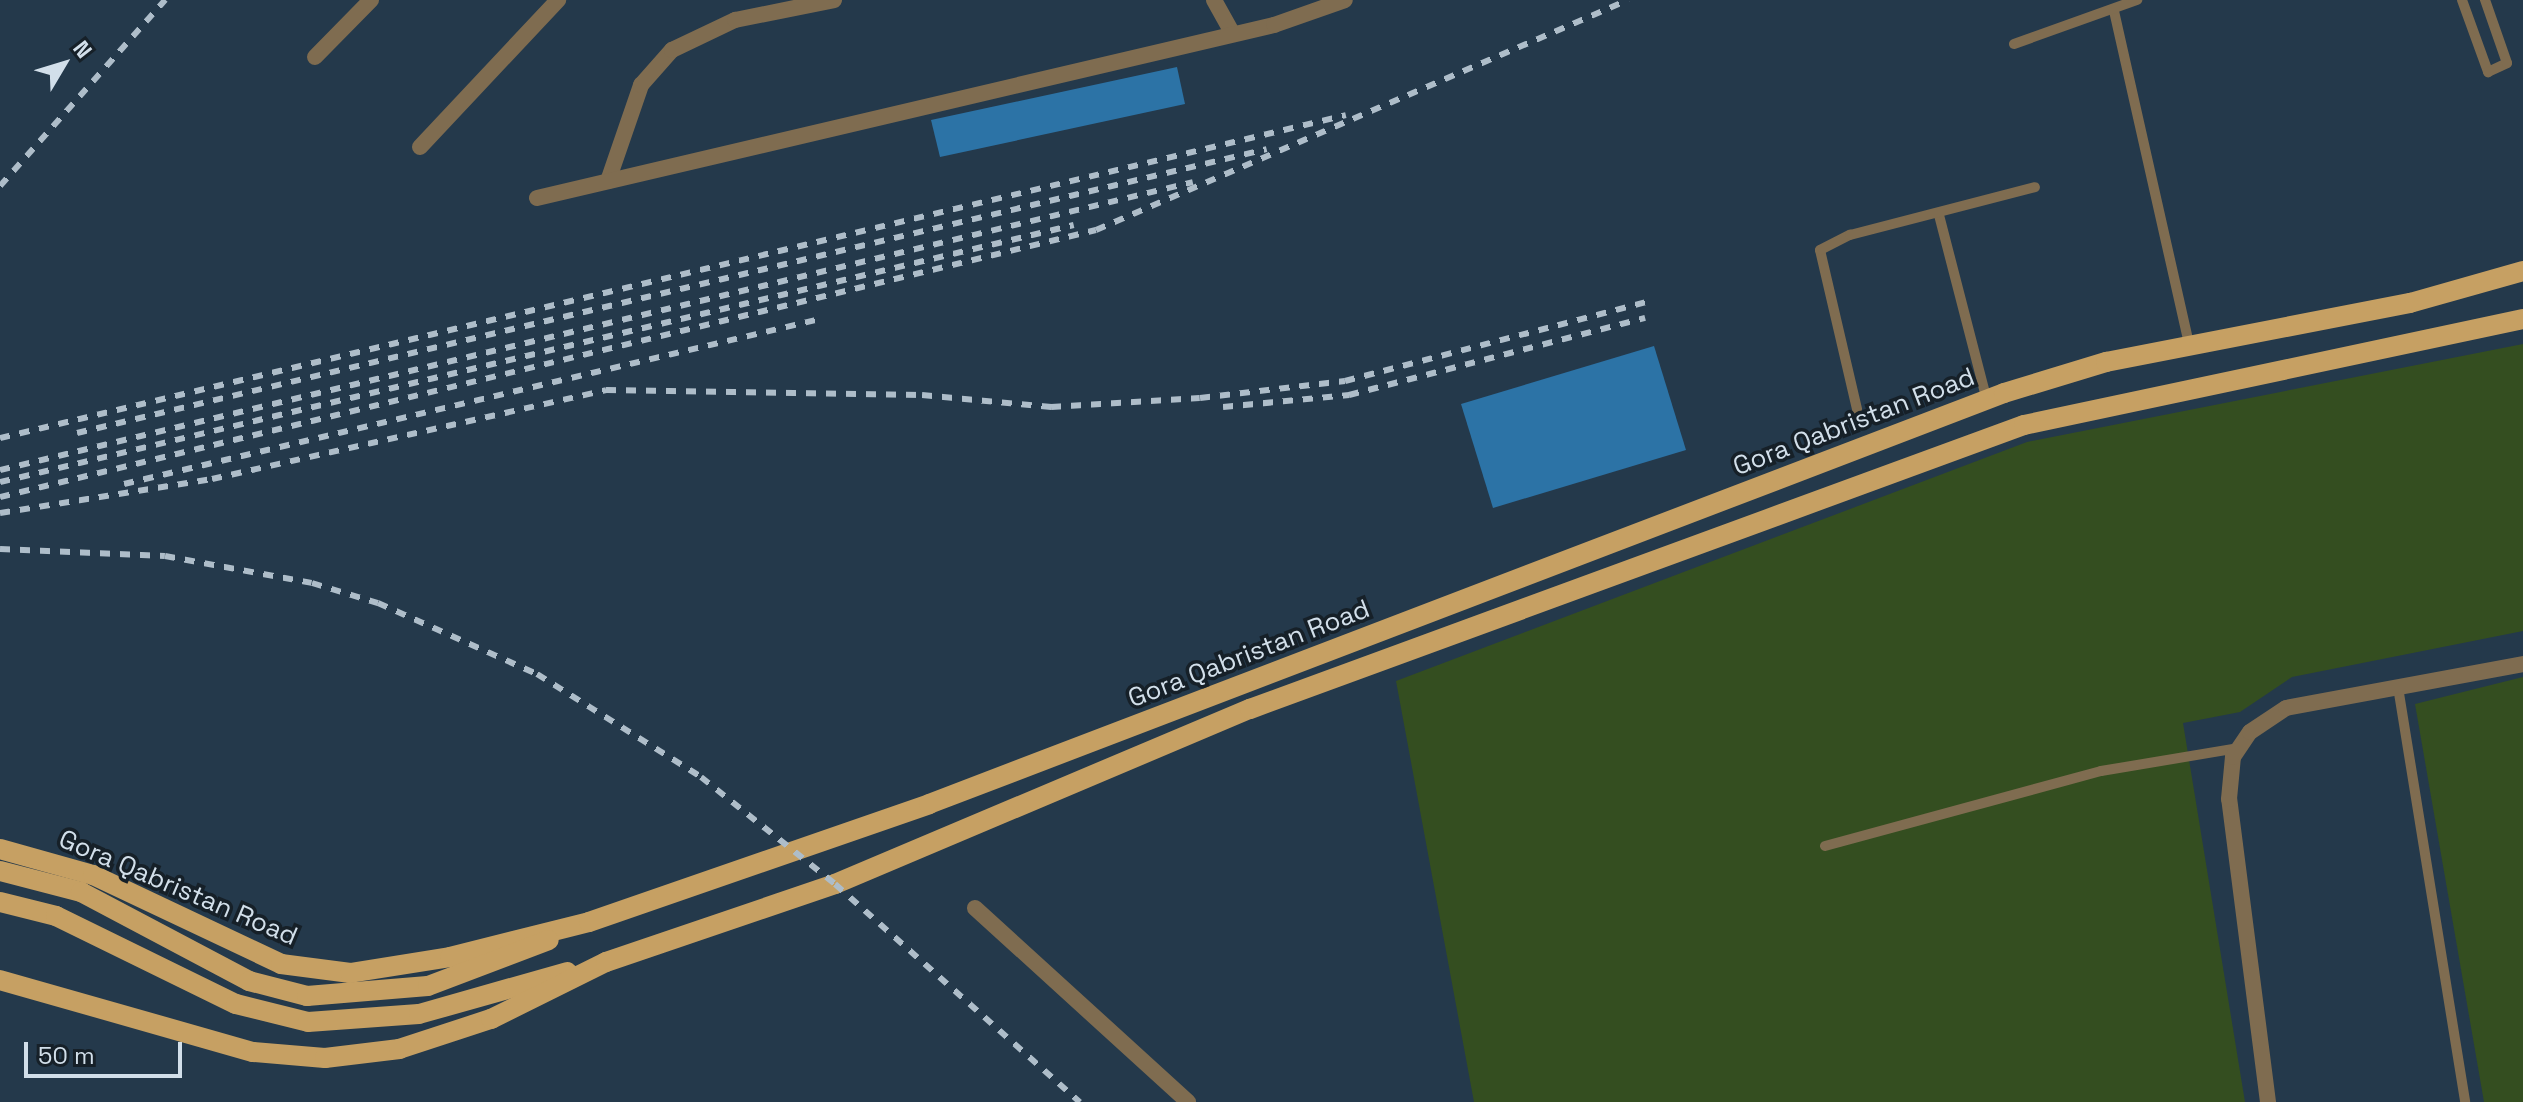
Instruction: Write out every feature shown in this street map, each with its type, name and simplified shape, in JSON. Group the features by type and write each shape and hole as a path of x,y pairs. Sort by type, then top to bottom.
{"main road":[{"name":"Gora Qabristan Road","path":"0,849 68,866 225,943 315,971 450,957 589,922 929,804 1987,400 2106,362 2410,303 2523,271"},
{"name":"Gora Qabristan Road","path":"0,980 253,1052 325,1058 399,1049 491,1019 606,962 835,884 1250,709 2024,425 2523,319"},
{"path":"0,871 81,892 281,992 369,996 478,971 589,922"},
{"path":"0,902 56,916 189,985 291,1020 381,1021 606,962"}],"street":[{"path":"315,57 371,0"},
{"path":"420,147 558,0"},
{"path":"608,181 641,85 672,50 735,20 834,0"},
{"path":"1214,0 1232,33"},
{"path":"537,198 1232,33 1345,0"},
{"path":"2268,1102 2229,799 2239,748 2286,708 2522,667"},
{"path":"975,908 1188,1102"}],"lane":[{"path":"2014,44 2114,11 2137,0"},
{"path":"2462,0 2488,72 2507,63 2485,0"},
{"path":"2114,11 2190,347"},
{"path":"1857,409 1820,250 1850,235 1939,215 2035,187"},
{"path":"1939,215 1987,400"},
{"path":"2398,687 2465,1102"},
{"path":"1825,846 2101,771 2239,748"}],"green space":[{"path":"2523,344 2523,631 2292,677 2240,712 2183,723 2245,1102 1474,1102 1396,681 2027,442"},
{"path":"2523,677 2523,1102 2484,1102 2415,704"}],"building":[{"path":"1177,67 1185,104 940,157 931,120"},
{"path":"1654,346 1686,450 1493,508 1461,404"}],"railway":[{"path":"0,186 165,0"},
{"path":"0,497 1096,230 1628,0"},
{"path":"0,438 1346,115"},
{"path":"77,433 1267,149"},
{"path":"0,470 1193,182"},
{"path":"0,482 1074,225"},
{"path":"0,513 212,479 606,390 922,395 1051,407 1200,398 1345,381 1646,302"},
{"path":"124,484 824,318"},
{"path":"1223,407 1349,395 1645,318"},
{"path":"0,549 165,556 312,583 378,603 537,674 701,777 835,884 1080,1102"}]}
